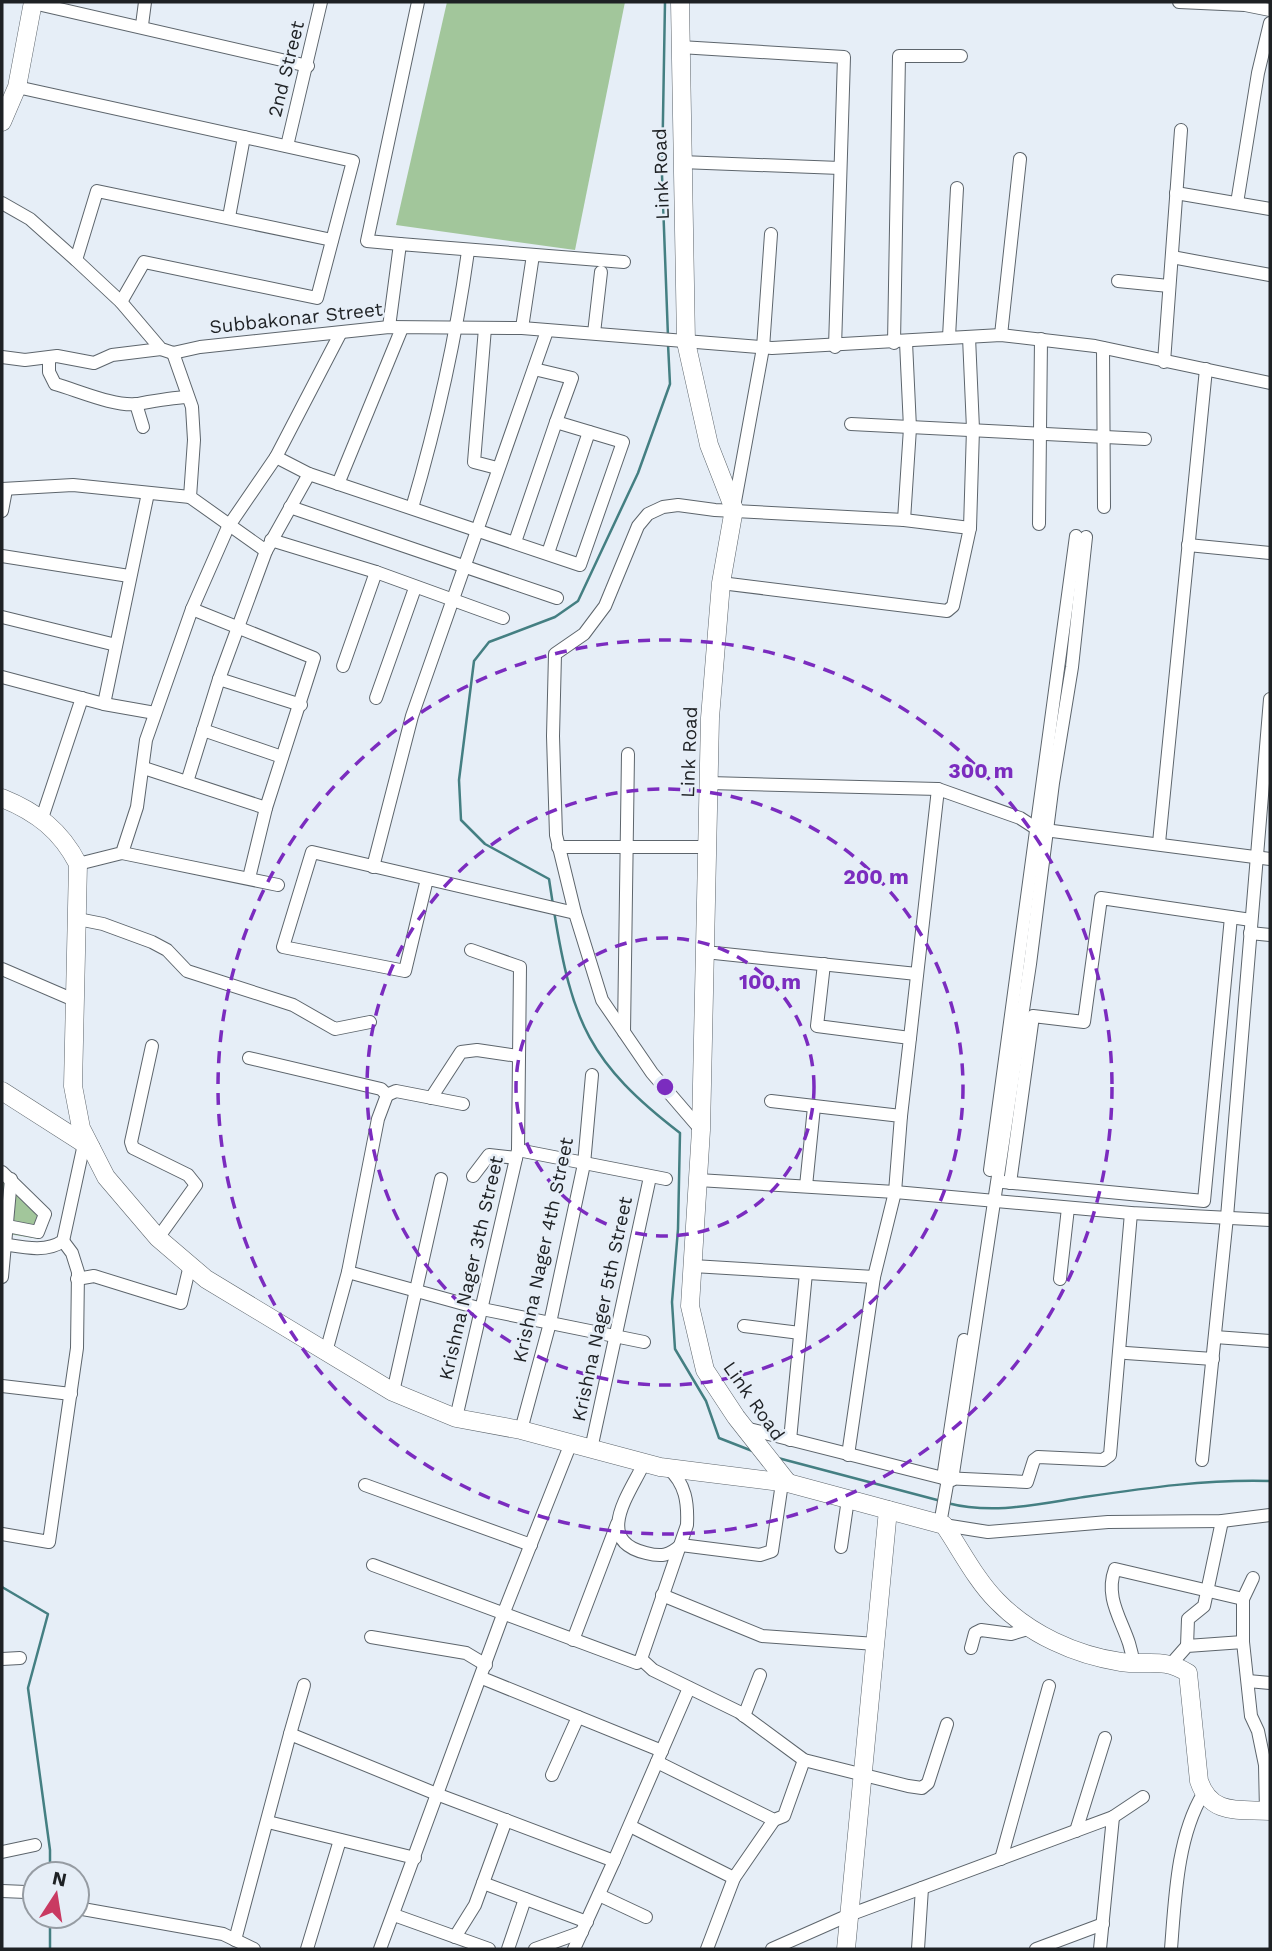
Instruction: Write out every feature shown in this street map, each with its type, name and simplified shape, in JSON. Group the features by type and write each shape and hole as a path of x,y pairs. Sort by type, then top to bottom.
{"street":[{"path":"2,122 33,2 308,66"},
{"path":"142,26 145,2"},
{"name":"2nd Street","path":"287,146 321,2"},
{"path":"418,2 367,241 624,262"},
{"name":"Link Road","path":"680,2 681,341 709,445 734,509 720,583 709,783 701,1130 690,1306 705,1370 748,1434 783,1479"},
{"path":"1179,2 1245,5 1270,10"},
{"path":"1237,203 1264,74 1270,23"},
{"path":"680,47 844,57 835,347"},
{"path":"904,520 910,428 900,342 899,57 961,56"},
{"path":"11,93 353,161 317,298 144,262 121,302"},
{"path":"1164,362 1181,130"},
{"path":"229,217 244,138"},
{"path":"1001,335 1020,159"},
{"path":"681,162 840,168"},
{"path":"949,338 957,188"},
{"path":"76,260 97,191 332,240"},
{"path":"1176,193 1270,209"},
{"path":"2,203 30,219 76,260 121,302 167,351 192,407 194,440 190,497"},
{"path":"734,509 762,348 771,234"},
{"path":"338,484 396,327 400,244"},
{"path":"412,508 433,436 458,327 468,251"},
{"path":"522,328 533,256"},
{"path":"1172,257 1270,275"},
{"path":"594,333 601,272"},
{"path":"1118,281 1168,286"},
{"name":"Subbakonar Street","path":"2,357 25,360 57,356 94,363 112,355 396,327 522,328 762,348 835,347 1001,335 1103,348 1270,383"},
{"path":"485,328 474,462 497,468"},
{"path":"373,867 412,716 547,331"},
{"path":"122,853 137,807 146,740 192,609 228,527 276,457 340,334"},
{"path":"720,583 947,611 953,606 970,528 973,429 969,337"},
{"path":"1039,524 1041,339"},
{"path":"1103,348 1104,507"},
{"path":"49,358 49,372 55,384 101,398 136,404 148,400 187,397"},
{"path":"515,542 572,378 534,369"},
{"path":"1159,843 1206,369"},
{"path":"136,404 143,427"},
{"path":"276,457 309,474 580,565 623,442 556,422"},
{"path":"851,424 1145,439"},
{"path":"548,553 589,432"},
{"path":"187,782 237,626 268,545 309,474"},
{"path":"2,511 4,489 73,485 190,497 228,527 268,545 376,572 503,618"},
{"path":"104,704 148,493"},
{"path":"701,1130 653,1073 602,1000 575,913 558,847 552,736 555,654 584,634 605,606 638,526 648,514 663,507 678,505 715,510 904,520 970,528"},
{"path":"290,507 557,597"},
{"path":"1081,536 1042,830 942,1525 996,1600 1031,1628 1073,1651 1133,1662 1172,1662 1188,1672 1199,1781 1203,1794 1211,1804 1234,1809 1268,1811 1265,1765 1258,1731 1251,1716 1243,1642 1243,1599 1253,1578"},
{"path":"1188,545 1270,553"},
{"path":"2,556 129,576"},
{"path":"343,666 376,572"},
{"path":"376,698 415,588"},
{"path":"192,609 314,658 266,808 248,878"},
{"path":"2,617 116,645"},
{"path":"2,677 104,704 155,713"},
{"path":"219,679 301,705"},
{"path":"42,818 82,698"},
{"path":"1202,1460 1227,1217 1270,699"},
{"path":"203,730 282,757"},
{"path":"625,1032 628,754"},
{"path":"144,768 266,808"},
{"path":"709,783 938,789 1020,818 1042,830 1270,859"},
{"path":"848,1455 874,1277 895,1192 938,789"},
{"path":"2,798 42,818 66,841 78,864 73,1086 81,1128 106,1177 158,1238 205,1279 393,1392 456,1418 521,1430 668,1468 783,1479 942,1525 988,1532 1108,1522 1222,1521 1270,1515"},
{"path":"989,1201 996,1182 1018,1052 1042,830"},
{"path":"558,847 708,847"},
{"path":"427,879 405,971 284,947 312,852 575,913"},
{"path":"78,864 122,853 278,885"},
{"path":"1010,1183 1033,1016 1084,1022 1101,898 1231,917 1270,935"},
{"path":"996,1182 1204,1201 1231,917"},
{"path":"78,919 103,924 152,942 167,950 187,971 293,1005 335,1029 370,1022"},
{"name":"Krishna Nager 3th Street","path":"456,1418 517,1154 520,967 471,950"},
{"path":"705,952 917,974"},
{"path":"824,964 817,1026 910,1038"},
{"path":"2,969 74,1000"},
{"path":"152,1046 131,1142 132,1148 188,1175 196,1185 158,1238"},
{"path":"431,1098 461,1052 477,1050 518,1056"},
{"path":"249,1058 382,1089 387,1095"},
{"name":"Krishna Nager 4th Street","path":"521,1430 550,1323 584,1164 592,1075"},
{"path":"2,1091 88,1146"},
{"path":"326,1352 348,1272 378,1119 387,1095 396,1091 463,1104"},
{"path":"771,1101 901,1116"},
{"path":"806,1186 814,1107"},
{"path":"3,1245 54,1247 63,1241 88,1146"},
{"path":"472,1176 489,1155 517,1154 666,1179"},
{"path":"4,1225 38,1232 45,1214 6,1175"},
{"path":"2,1277 6,1175"},
{"name":"Krishna Nager 5th Street","path":"592,1449 650,1177"},
{"path":"393,1392 441,1179"},
{"path":"698,1180 895,1192 1131,1213 1270,1220"},
{"path":"1060,1279 1068,1208"},
{"path":"748,1434 790,1440 948,1479 1027,1482 1034,1460 1038,1457 1100,1461 1108,1457 1131,1213"},
{"path":"2,1534 49,1542 77,1348 78,1279 72,1253 63,1241"},
{"path":"78,1279 94,1276 181,1303 190,1265"},
{"path":"693,1266 874,1277"},
{"path":"348,1272 482,1309 644,1342"},
{"path":"790,1440 806,1273"},
{"path":"744,1326 800,1333"},
{"path":"1215,1337 1270,1341"},
{"path":"1126,1353 1213,1359"},
{"path":"2,1386 71,1394"},
{"path":"380,1949 439,1795 504,1612 571,1443"},
{"path":"573,1640 617,1524 620,1508 643,1462"},
{"path":"373,1565 637,1663 641,1659 687,1525 688,1506 683,1486 668,1468"},
{"path":"617,1524 621,1538 629,1547 643,1552 670,1555 681,1545 760,1555 772,1551 783,1479"},
{"path":"365,1485 531,1545"},
{"path":"841,1547 848,1499"},
{"path":"846,1949 888,1510"},
{"path":"1188,1646 1188,1619 1203,1605 1222,1521"},
{"path":"1133,1662 1131,1641 1111,1602 1115,1569 1243,1599"},
{"path":"662,1595 762,1636 876,1644"},
{"path":"971,1648 975,1633 981,1630 1011,1634 1031,1628"},
{"path":"371,1637 466,1653 484,1671 660,1757 774,1820"},
{"path":"1172,1662 1188,1646 1243,1642"},
{"path":"2,1659 20,1658"},
{"path":"641,1659 653,1670 744,1716 804,1760 922,1788 931,1777 947,1724"},
{"path":"744,1716 760,1675"},
{"path":"1248,1681 1270,1683"},
{"path":"236,1940 304,1685"},
{"path":"1001,1859 1049,1686"},
{"path":"575,1949 690,1688"},
{"path":"552,1775 578,1717"},
{"path":"290,1734 439,1795 614,1861"},
{"path":"1076,1830 1105,1738"},
{"path":"707,1949 734,1878 774,1820 784,1816 804,1760"},
{"path":"1171,1949 1175,1899 1192,1813 1203,1794"},
{"path":"772,1949 795,1944 849,1915 1113,1817 1143,1797"},
{"path":"1100,1949 1113,1817"},
{"path":"455,1937 475,1905 506,1821"},
{"path":"268,1822 415,1858"},
{"path":"630,1826 734,1878"},
{"path":"307,1949 340,1840"},
{"path":"2,1852 35,1845"},
{"path":"483,1883 525,1899 584,1927"},
{"path":"918,1949 922,1888"},
{"path":"2,1891 21,1892"},
{"path":"599,1895 646,1917"},
{"path":"508,1949 525,1899"},
{"path":"91,1910 223,1934 254,1949"},
{"path":"394,1915 489,1949"},
{"path":"1036,1949 1103,1924"},
{"path":"535,1949 584,1927"}],"green space":[{"path":"447,2 625,2 575,250 396,225"},
{"path":"2,1165 52,1215 39,1239 2,1233"}],"waterway":[{"path":"665,2 662,175 668,337"},
{"path":"553,905 549,879 485,844 461,820 459,780 474,661 489,642 555,617 578,601 638,473 670,384 668,344"},
{"path":"554,911 568,983 590,1037 624,1084 680,1133 678,1229 672,1302 675,1349 706,1401 719,1438 755,1452"},
{"path":"778,1458 941,1501"},
{"path":"947,1503 982,1508 1016,1507 1177,1485 1270,1481"},
{"path":"2,1587 48,1614 28,1688 50,1860"},
{"path":"50,1930 50,1949"}]}
